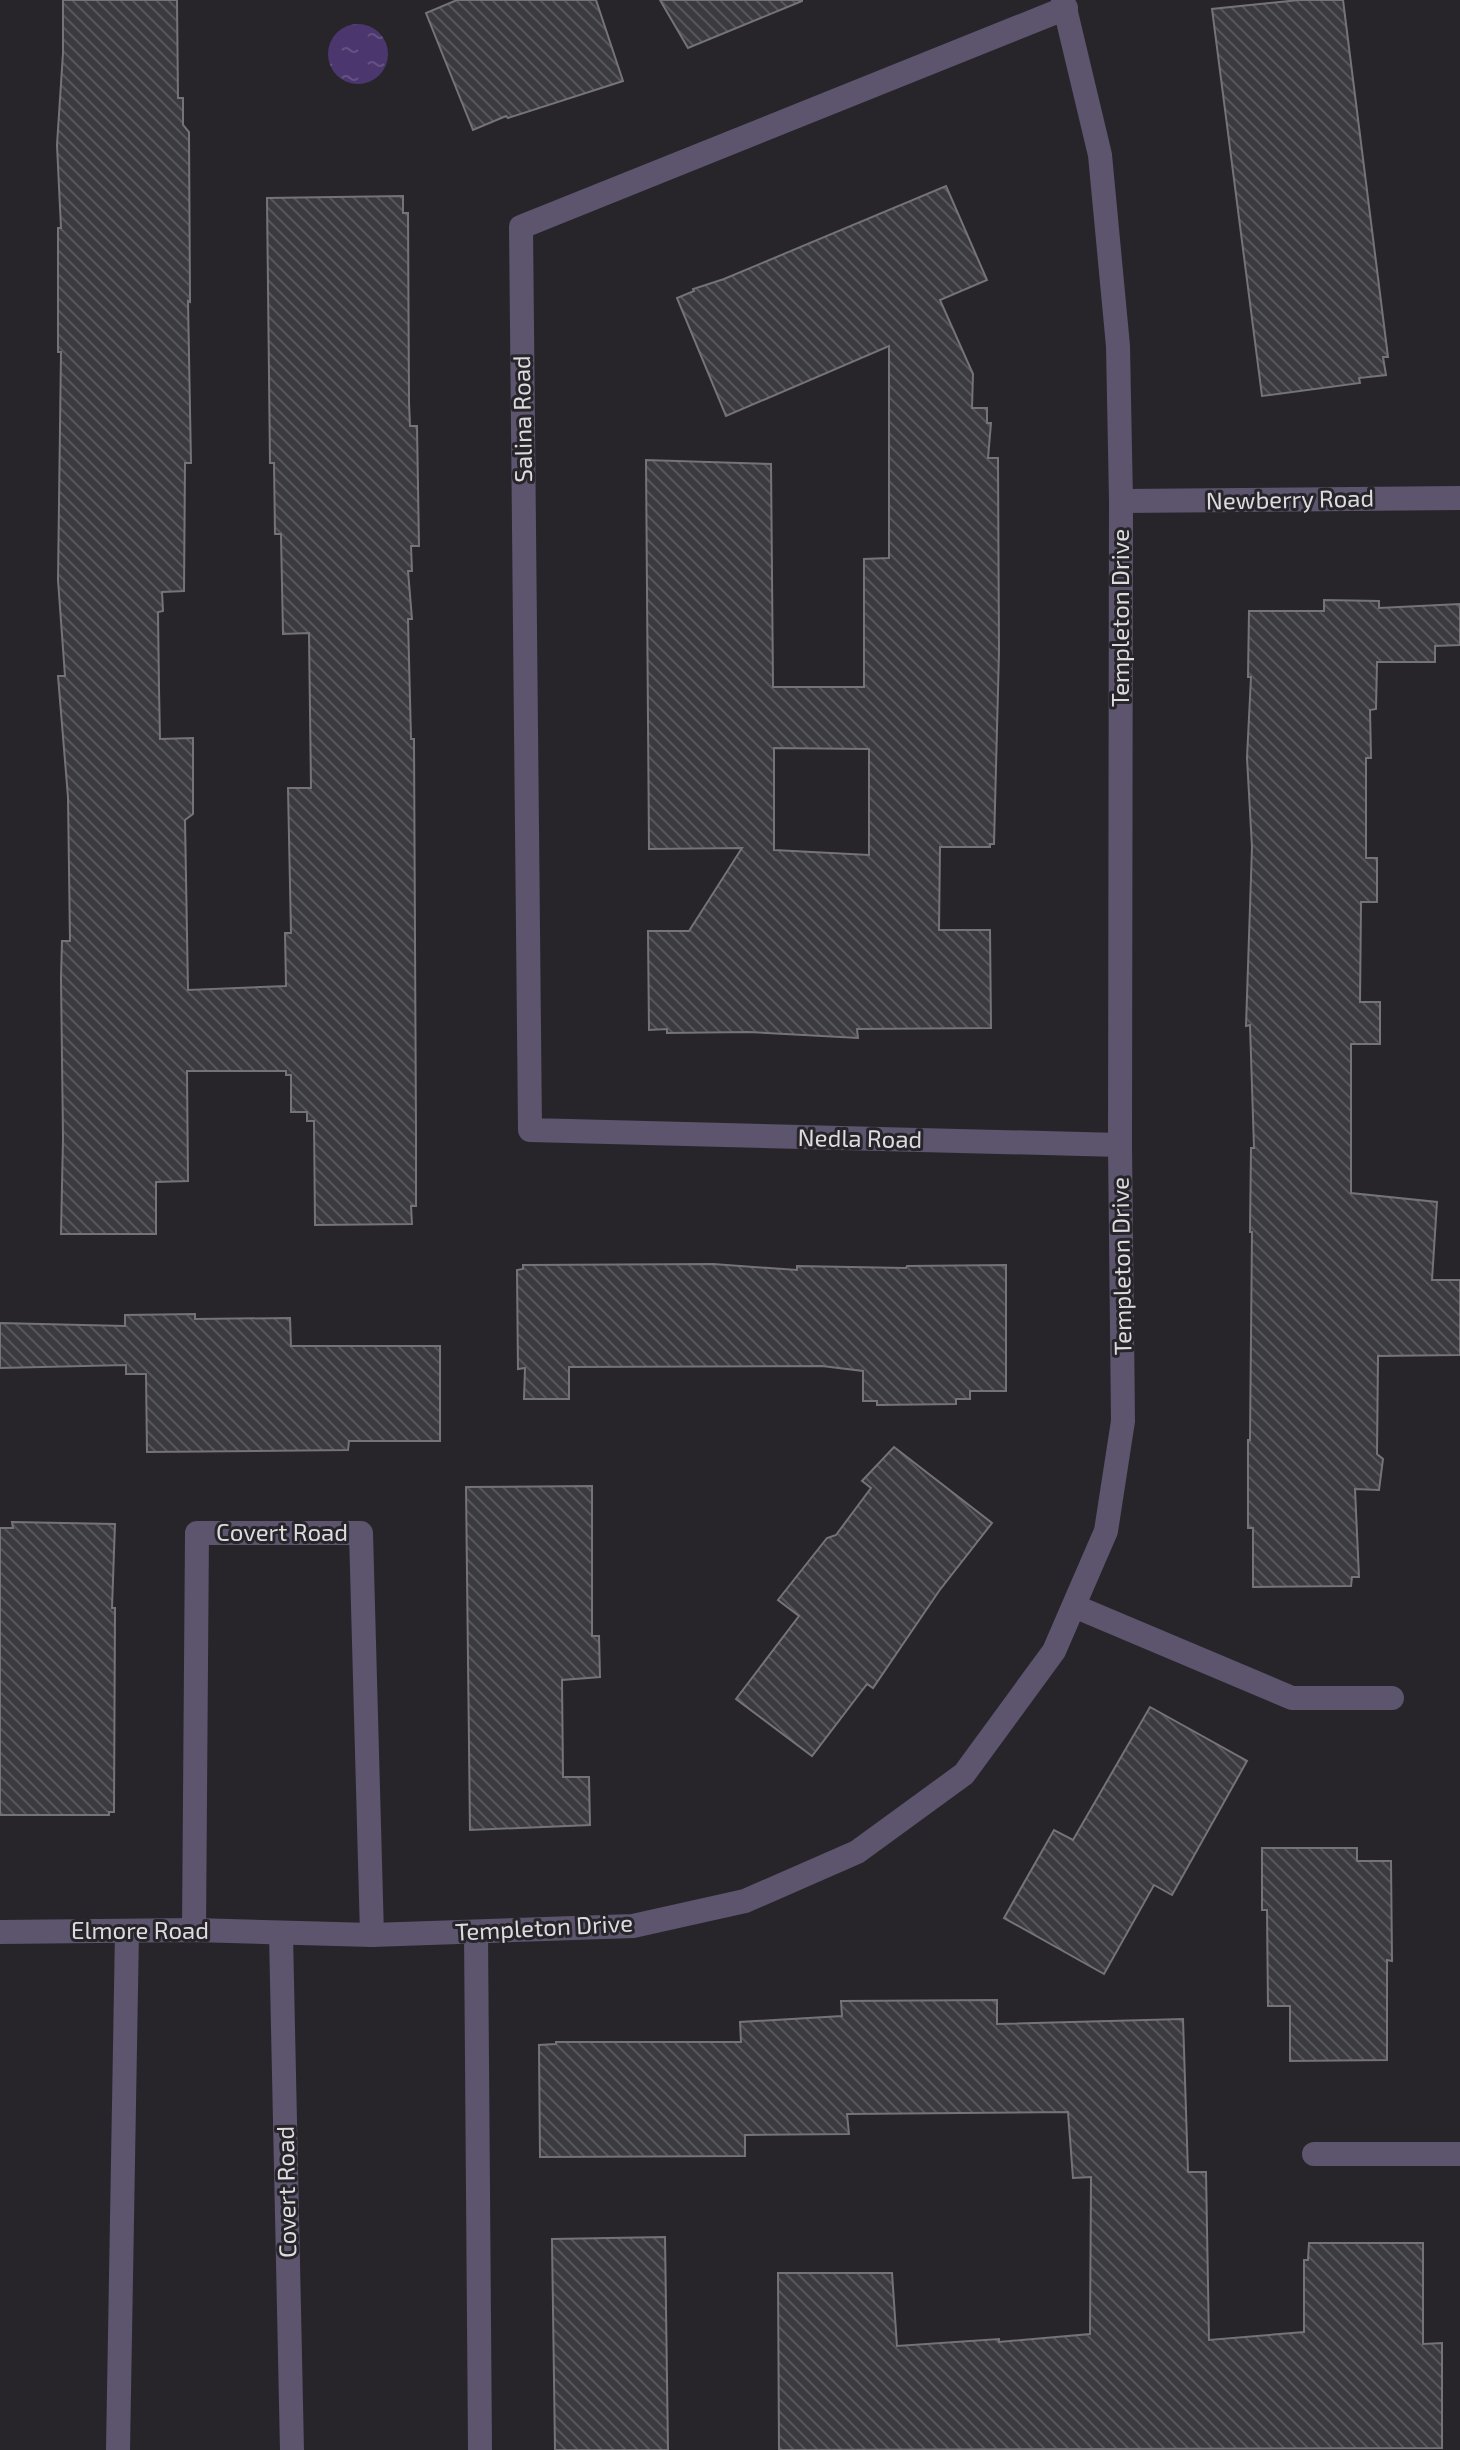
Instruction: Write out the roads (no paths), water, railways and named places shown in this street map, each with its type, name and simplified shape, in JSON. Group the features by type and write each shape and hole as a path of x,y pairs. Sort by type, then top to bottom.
{"street":[{"name":"Templeton Drive","path":"281,1934 372,1935 633,1926 745,1901 857,1852 964,1774 1054,1651 1106,1531 1123,1421 1118,346 1100,155 1064,4"},
{"name":"Salina Road","path":"599,1132 530,1130 521,227 1064,4"},
{"name":"Newberry Road","path":"1121,501 1460,498"},
{"name":"Nedla Road","path":"599,1132 1120,1145"},
{"name":"Covert Road","path":"194,1930 197,1533 361,1533 372,1935"},
{"path":"1074,1606 1292,1698 1392,1698"},
{"name":"Elmore Road","path":"0,1932 194,1930 281,1934"},
{"path":"118,2450 127,1931"},
{"path":"476,1932 480,2450"},
{"name":"Covert Road","path":"281,1934 292,2450"},
{"path":"1314,2154 1460,2154"}],"water":[{"path":"358,24 369,26 379,33 386,43 386,65 379,75 369,82 358,84 347,82 337,75 330,65 328,54 330,43 337,33 347,26"}]}
